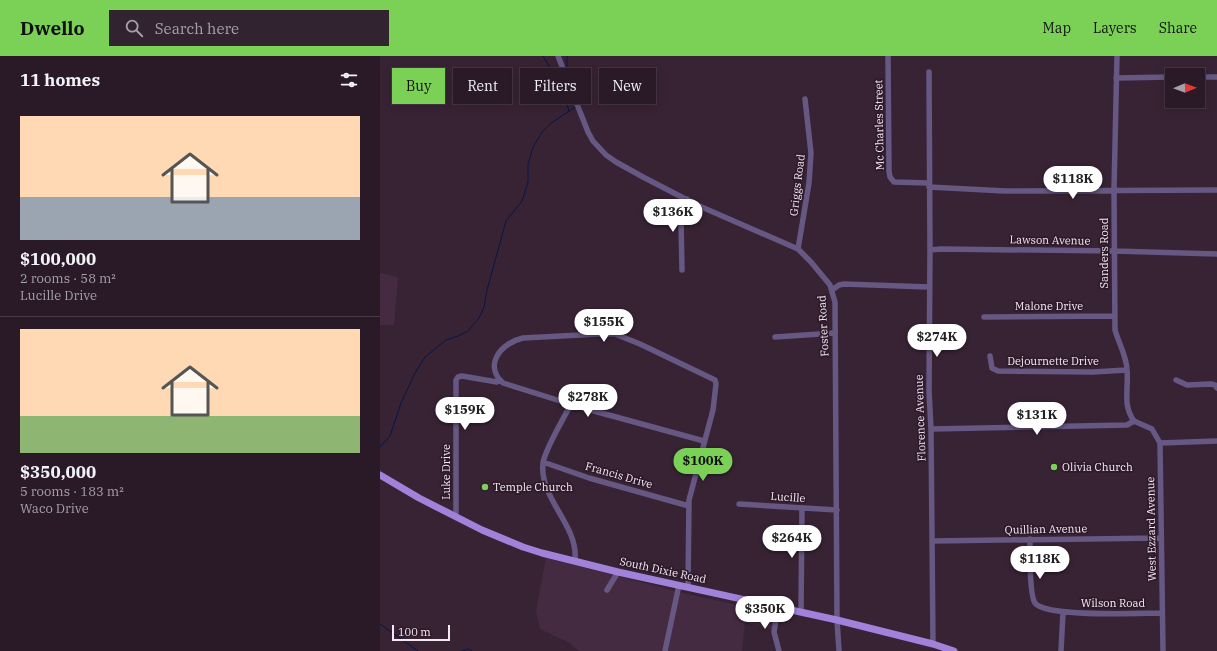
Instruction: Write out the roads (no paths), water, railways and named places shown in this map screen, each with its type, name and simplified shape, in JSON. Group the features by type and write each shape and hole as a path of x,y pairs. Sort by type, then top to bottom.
{"main road":[{"name":"South Dixie Road","path":"380,475 454,516 482,530 523,547 618,572 688,586 837,620 933,644 954,651"}],"street":[{"name":"Foster Road","path":"558,56 588,132 600,149 616,162 687,199 798,248 827,281 832,290 835,302 837,620 839,651"},
{"name":"Mc Charles Street","path":"888,56 889,171 890,177 894,182 1005,191 1217,190"},
{"name":"Sanders Road","path":"1117,56 1114,190 1115,330 1123,350 1127,370 1127,410 1134,421"},
{"name":"Florence Avenue","path":"929,72 929,391 931,429 933,644"},
{"path":"1116,78 1165,77"},
{"path":"1205,77 1217,77"},
{"name":"Griggs Road","path":"798,248 809,183 811,153 804,100"},
{"path":"682,270 681,219 687,199"},
{"name":"Lawson Avenue","path":"930,250 1114,250 1217,254"},
{"path":"832,290 839,285 844,284 930,287"},
{"name":"Malone Drive","path":"984,317 1115,316"},
{"path":"688,586 689,506 704,441 713,410 716,396 716,382 701,373 640,344 615,334 544,336 515,340 504,347 498,355 495,370 497,376 503,383 571,404 704,441"},
{"path":"775,337 835,334"},
{"name":"Dejournette Drive","path":"990,356 992,368 998,371 1094,372 1127,370"},
{"name":"Luke Drive","path":"454,516 456,513 456,380 458,377 462,376 497,382 500,380"},
{"path":"1176,380 1187,384 1211,384 1217,388"},
{"path":"571,404 546,453 543,462 544,483 572,537 576,553 576,561"},
{"path":"931,429 1127,425 1134,421 1152,429 1160,443 1217,441"},
{"name":"West Ezzard Avenue","path":"1160,443 1163,651"},
{"name":"Francis Drive","path":"543,462 589,478 689,506"},
{"name":"Lucille","path":"739,504 836,510"},
{"path":"801,612 802,508"},
{"name":"Quillian Avenue","path":"932,541 1161,538"},
{"name":"Wilson Road","path":"1030,539 1032,592 1036,603 1041,607 1063,613 1162,613"},
{"path":"607,590 618,572"},
{"path":"664,651 679,585"},
{"path":"778,607 774,632 779,651"},
{"path":"1061,651 1063,613"}],"waterway":[{"path":"543,56 561,86 569,111"},
{"path":"567,56 567,68"},
{"path":"380,447 390,436 401,403 415,373 425,357 446,340 468,331 479,318 484,307 487,290 506,221 522,201 528,182 528,164 533,147 542,132 550,124 575,107"},
{"path":"380,624 418,651"},
{"path":"462,651 469,649 472,651"}],"place":[{"name":"Olivia Church","path":"1054,467"},
{"name":"Temple Church","path":"485,487"}]}
